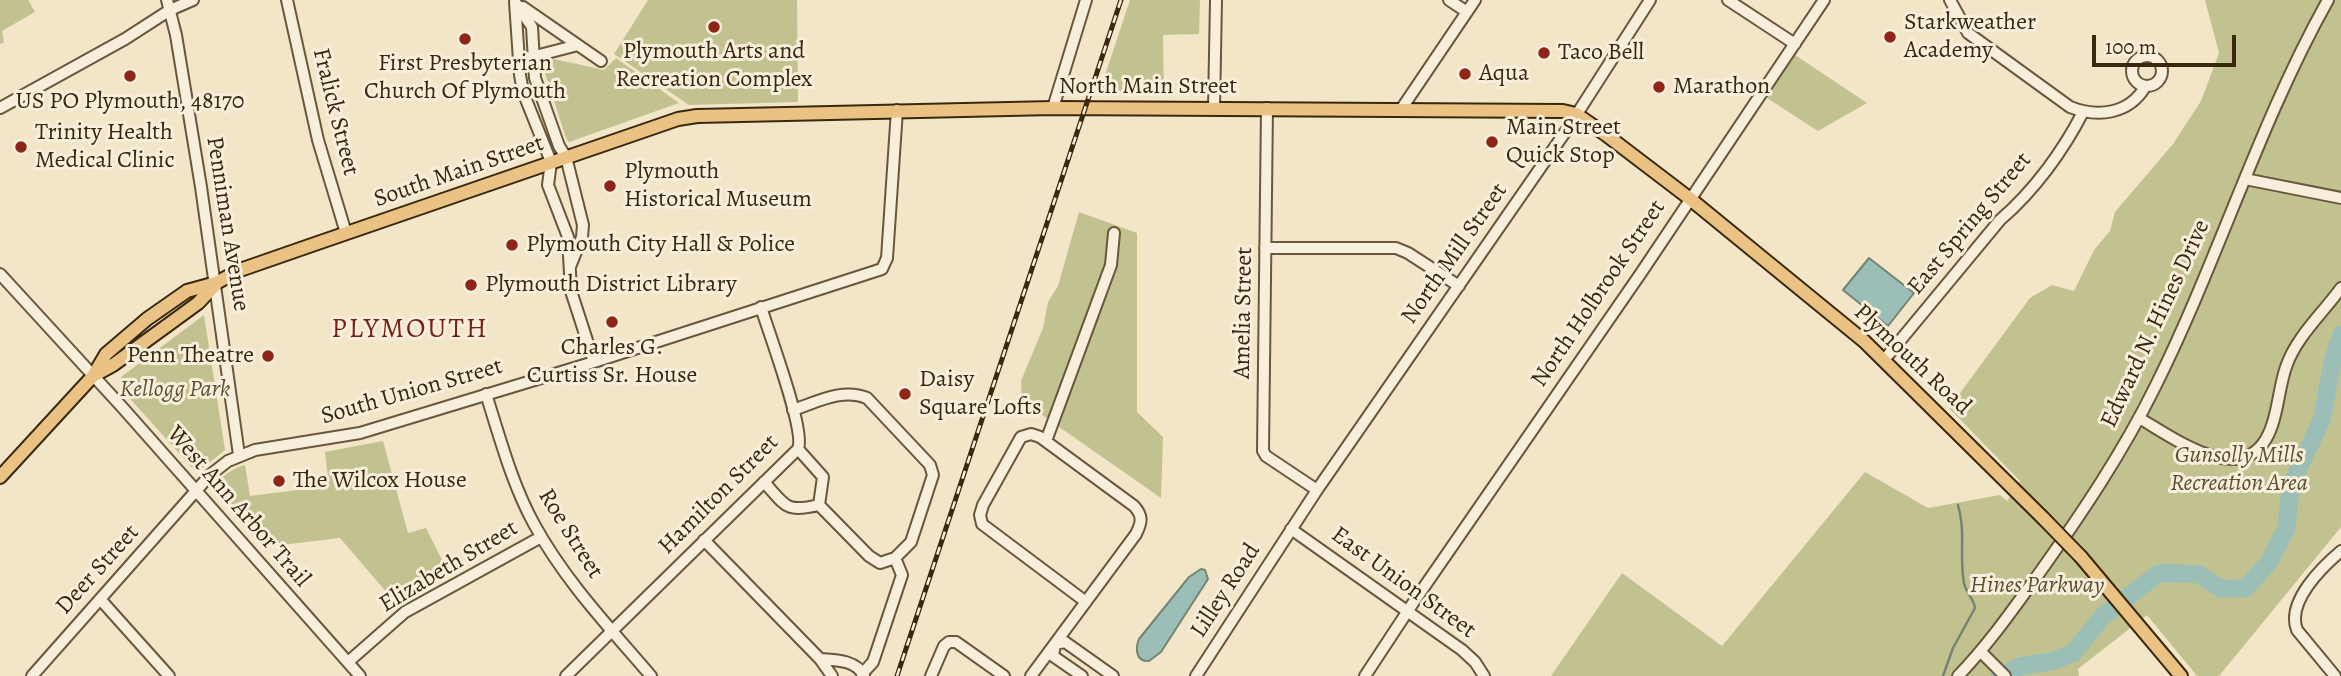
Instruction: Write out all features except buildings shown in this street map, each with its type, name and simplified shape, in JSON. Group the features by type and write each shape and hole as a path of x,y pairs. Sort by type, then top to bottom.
{"main road":[{"name":"North Main Street","path":"720,116 1053,108 1402,108 1553,110 1576,114"},
{"name":"Plymouth Road","path":"1576,114 1689,198 1884,359 2081,557 2181,676"},
{"name":"South Main Street","path":"0,477 93,376 113,365 198,303 216,283 240,271 346,233 678,119 720,116"}],"street":[{"path":"0,108 125,39 169,5 193,0"},
{"name":"Fralick Street","path":"287,0 318,140 346,233"},
{"path":"1053,108 1086,0"},
{"path":"1214,108 1216,0"},
{"path":"1449,0 1467,12"},
{"path":"1402,108 1475,0"},
{"name":"North Mill Street","path":"1291,529 1576,114 1650,0"},
{"path":"1728,0 1795,44"},
{"name":"North Holbrook Street","path":"1365,676 1824,0"},
{"path":"1950,0 1968,33 2070,107 2083,112 2104,113 2127,107 2139,97 2145,87"},
{"name":"Edward N. Hines Drive","path":"1958,676 1981,652 2074,523 2139,418 2186,318 2295,66 2328,0"},
{"path":"515,1 601,61"},
{"path":"515,1 532,27 535,78 559,146 566,158 583,225 582,237 570,267"},
{"path":"515,1 523,92 551,162 548,185 568,237 571,291 594,362"},
{"name":"Penniman Avenue","path":"169,5 216,283 239,455"},
{"path":"520,60 578,45"},
{"name":"Amelia Street","path":"1267,108 1263,451 1266,456 1317,490"},
{"name":"South Union Street","path":"195,492 218,467 239,455 360,433 878,271 886,262 897,110"},
{"name":"East Spring Street","path":"1884,359 2042,174 2073,131 2083,112"},
{"path":"2245,179 2341,198"},
{"path":"1046,441 1111,265 1114,233"},
{"path":"1265,248 1396,248 1459,286"},
{"name":"West Ann Arbor Trail","path":"2,280 93,376 360,676"},
{"path":"2139,418 2195,449 2218,458 2235,460 2248,457 2258,450 2267,437 2285,367 2292,352 2341,288"},
{"name":"Hamilton Street","path":"566,676 798,449 801,442 793,410 761,307"},
{"path":"793,410 845,393 855,393 867,398 930,464 933,475 911,542 895,558 880,563 869,556 819,505"},
{"name":"Roe Street","path":"486,394 513,478 541,537 611,631 651,676"},
{"path":"1031,676 1055,644 1086,602 1136,534 1141,523 1141,514 1046,441 1031,434 1021,437 983,505 980,515 982,524 1086,602"},
{"path":"798,449 823,477 819,505"},
{"path":"764,482 787,507 792,509 819,505"},
{"name":"Deer Street","path":"32,676 195,492"},
{"name":"East Union Street","path":"1291,529 1462,650 1485,676"},
{"name":"Lilley Road","path":"1196,676 1291,529"},
{"name":"Elizabeth Street","path":"348,662 405,612 541,537"},
{"path":"704,540 820,659 832,676"},
{"path":"2335,676 2294,623 2296,609 2314,577 2320,568 2341,551"},
{"path":"820,659 854,664 863,675 873,662 902,575 895,558"},
{"path":"100,599 169,676"},
{"path":"930,676 944,646 949,642 956,642 1004,676"},
{"path":"1055,644 1065,642 1113,676"},
{"path":"1055,644 1053,656 1082,676"},
{"path":"1981,652 2005,676"}],"green space":[{"path":"0,0 28,0 35,12 2,31 4,42 0,44"},
{"name":"Plymouth Arts and Recreation Complex","path":"648,0 797,0 798,102 689,105 614,54"},
{"path":"1130,0 1200,0 1199,34 1163,35 1164,96 1100,90"},
{"name":"Hines Parkway","path":"2205,0 2341,0 2341,527 2219,676 2197,676 2147,615 2078,669 2079,676 1551,676 1622,573 1722,646 1865,472 1928,508 2000,495 2007,501 2020,481 1949,408 2030,298 2052,285 2074,291 2094,250 2110,231 2115,212 2173,144 2201,101 2219,53"},
{"path":"1795,55 1867,103 1818,131 1767,98"},
{"path":"616,58 679,103 569,142 542,64 554,59 604,70"},
{"path":"1079,212 1137,233 1137,412 1163,437 1161,498 1022,401 1021,381 1043,328 1048,302 1058,286"},
{"name":"Kellogg Park","path":"204,315 225,450 199,471 195,471 124,392 121,377"},
{"path":"383,441 408,533 426,528 448,572 394,601 340,538 264,547 216,493 225,475 245,465 250,496 329,486 325,452"}],"water":[{"path":"1869,258 1914,293 1888,326 1843,290"},
{"path":"1201,569 1205,570 1208,579 1161,652 1149,661 1141,659 1137,651 1139,639 1189,577"}],"waterway":[{"path":"2000,676 2022,666 2053,661 2073,653 2103,616 2159,573 2198,574 2222,589 2246,588 2269,562 2286,530 2291,485 2322,419 2332,364 2341,335"},
{"path":"1943,676 1953,648 1975,608 1964,583 1962,524 1958,505"}],"railway":[{"path":"897,676 1121,0"}],"place":[{"name":"Plymouth Arts and Recreation Complex","path":"714,27"},
{"name":"Starkweather Academy","path":"1890,37"},
{"name":"First Presbyterian Church Of Plymouth","path":"465,39"},
{"name":"Taco Bell","path":"1544,53"},
{"name":"Aqua","path":"1465,74"},
{"name":"US PO Plymouth, 48170","path":"130,76"},
{"name":"Marathon","path":"1659,87"},
{"name":"Main Street Quick Stop","path":"1492,142"},
{"name":"Trinity Health Medical Clinic","path":"21,147"},
{"name":"Plymouth Historical Museum","path":"610,186"},
{"name":"Plymouth City Hall & Police","path":"512,245"},
{"name":"Plymouth District Library","path":"471,285"},
{"name":"Charles G. Curtiss Sr. House","path":"612,322"},
{"name":"Penn Theatre","path":"268,356"},
{"name":"Daisy Square Lofts","path":"905,394"},
{"name":"The Wilcox House","path":"279,481"}],"district":[{"name":"PLYMOUTH","path":"410,330"}],"park label":[{"name":"Gunsolly Mills Recreation Area","path":"2239,470"}]}
